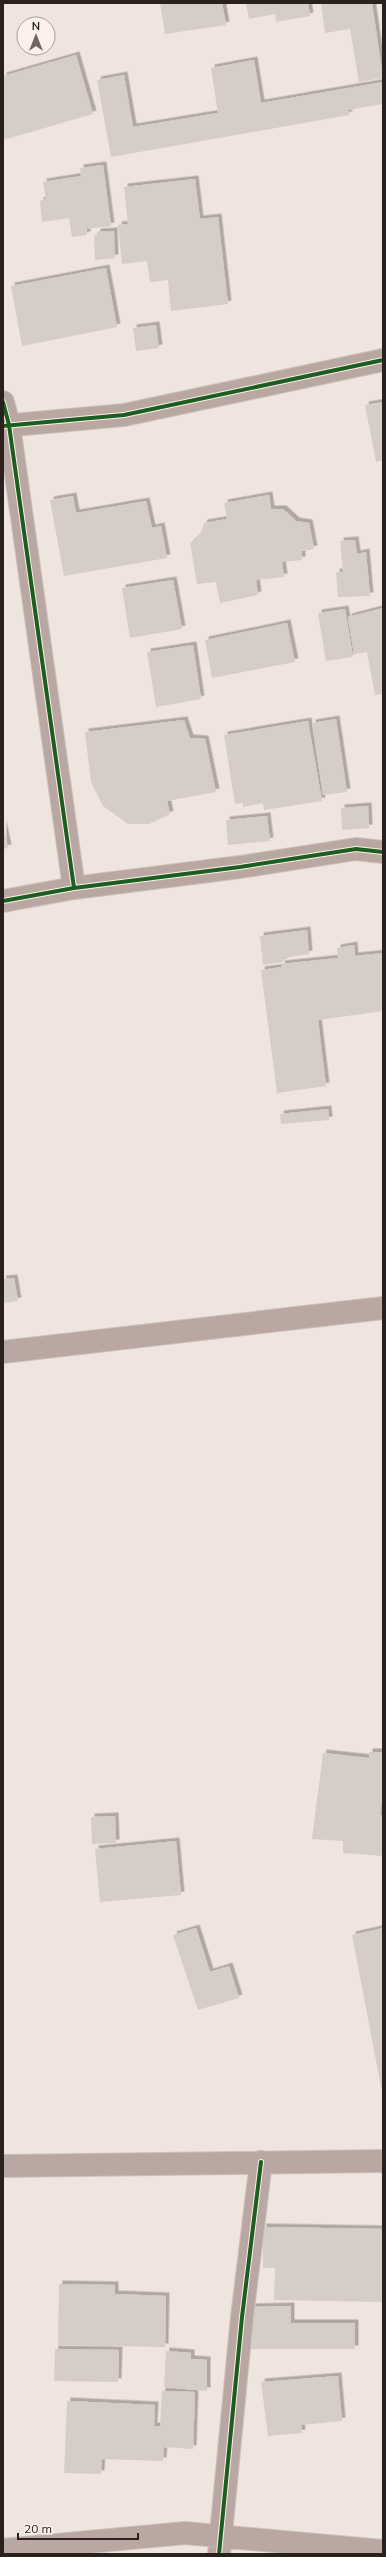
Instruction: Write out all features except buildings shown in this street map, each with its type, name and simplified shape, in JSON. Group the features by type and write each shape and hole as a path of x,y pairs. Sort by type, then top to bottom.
{"street":[{"path":"6,425 124,415 383,360"},
{"path":"3,402 74,888"},
{"path":"3,901 74,888 240,867 356,849 383,852"},
{"path":"3,1352 383,1308"},
{"path":"3,2166 383,2161"},
{"path":"220,2546 242,2318 262,2162"},
{"path":"3,2550 185,2533 220,2546 383,2550"}],"cycle path":[{"path":"3,426 124,415 383,360"},
{"path":"3,402 9,425 74,888"},
{"path":"3,901 74,888 240,867 356,849 383,852"},
{"path":"219,2554 242,2317 261,2162"}]}
